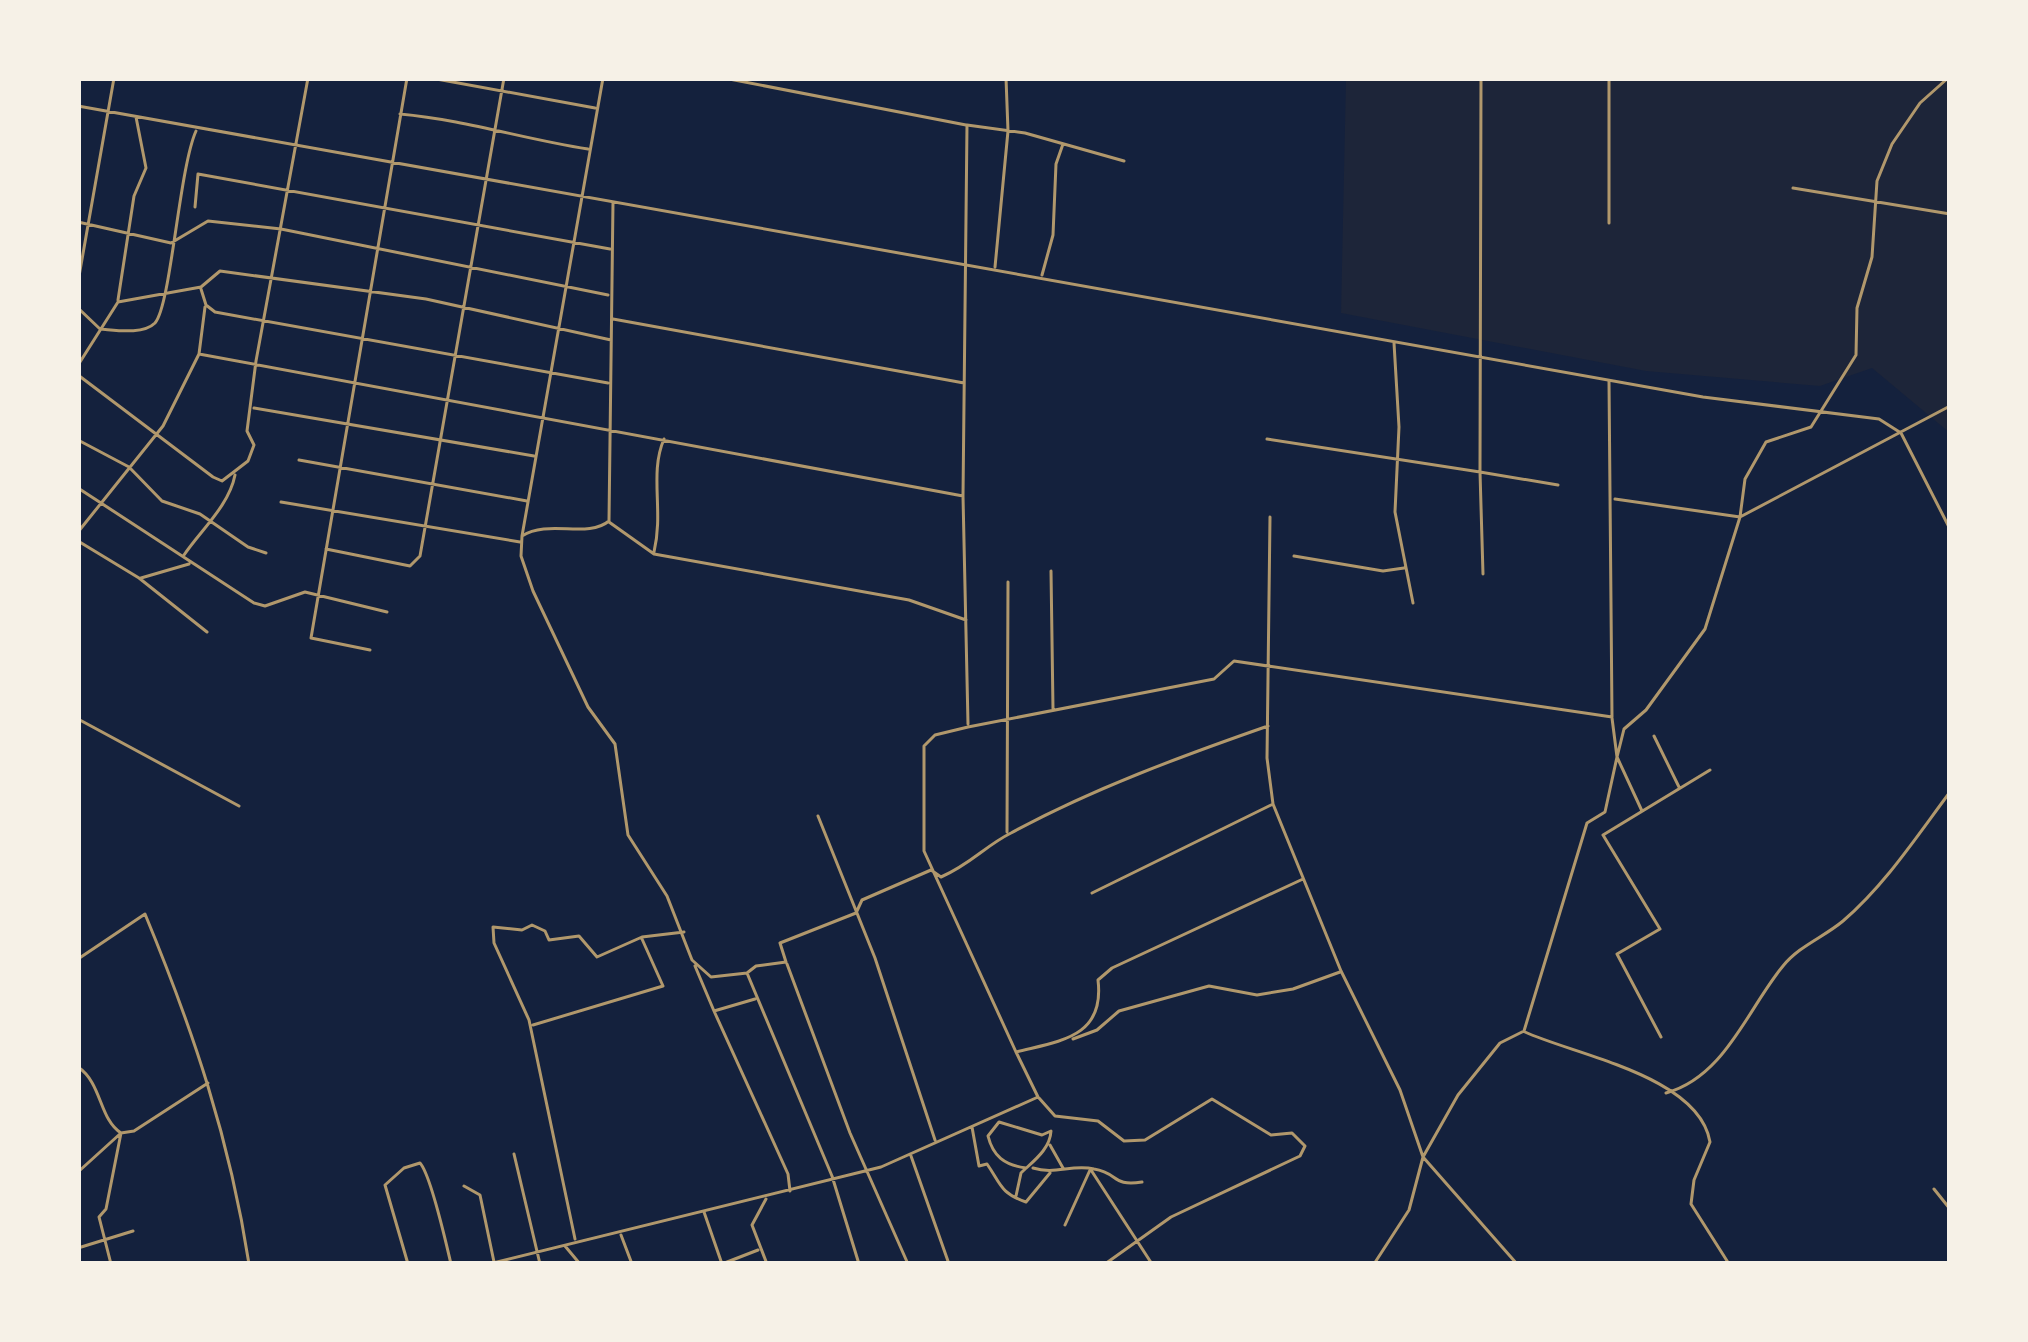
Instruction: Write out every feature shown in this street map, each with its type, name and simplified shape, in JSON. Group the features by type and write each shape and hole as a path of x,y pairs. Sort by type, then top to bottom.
{"street":[{"path":"78,282 114,78"},
{"path":"182,557 212,521 235,473 253,453 247,431 256,362 308,78"},
{"path":"370,650 311,638 344,422 407,78"},
{"path":"431,78 597,109"},
{"path":"323,549 410,566 420,556 504,78"},
{"path":"603,78 562,283 522,539 532,592 588,706 615,744 628,835 683,932 788,1174 790,1192"},
{"path":"724,78 1009,130 1124,161"},
{"path":"995,269 1009,130 1006,78"},
{"path":"1480,78 1478,356 1484,574"},
{"path":"1609,78 1609,224"},
{"path":"1524,1031 1587,823 1605,812 1624,729 1646,710 1705,629 1740,517 1745,479 1766,442 1811,427 1824,414 1856,356 1857,308 1872,257 1877,181 1892,144 1920,104 1948,78"},
{"path":"78,106 1609,380 1879,419 1901,433 1950,529"},
{"path":"400,114 496,126 521,138 589,149"},
{"path":"79,364 118,302 134,196 146,168 136,115"},
{"path":"968,125 963,496 968,727"},
{"path":"78,308 100,329 145,329 155,322 165,295 196,128"},
{"path":"1042,277 1053,235 1055,164 1064,142"},
{"path":"195,207 198,174 610,248"},
{"path":"1793,188 1950,214"},
{"path":"609,521 614,429 610,340 613,202"},
{"path":"78,222 171,244 208,221 281,229 610,295"},
{"path":"118,302 201,287 220,271 367,290 610,340"},
{"path":"78,532 158,434 200,354 206,305 201,287"},
{"path":"206,305 215,312 612,383"},
{"path":"611,319 966,383"},
{"path":"78,339 79,364"},
{"path":"1394,341 1399,427 1394,454 1395,512 1413,602"},
{"path":"200,354 446,395 963,496"},
{"path":"78,375 213,477 221,481 235,473"},
{"path":"1609,380 1612,716 1617,757 1642,811"},
{"path":"1612,499 1740,517 1950,406"},
{"path":"252,408 535,456"},
{"path":"1267,439 1394,454 1558,485"},
{"path":"78,440 129,467 162,501 212,521 248,548 266,553"},
{"path":"654,554 663,517 654,461 664,440"},
{"path":"299,460 432,480 527,501"},
{"path":"78,488 265,606 304,592 387,612"},
{"path":"281,502 522,539 534,529 593,529 609,521"},
{"path":"1270,517 1268,726 1273,804 1341,971 1400,1090 1423,1157 1517,1264"},
{"path":"609,521 654,554 909,600 968,620"},
{"path":"78,541 139,578 207,632"},
{"path":"1294,556 1371,569 1405,568"},
{"path":"139,578 191,563"},
{"path":"1051,571 1053,711"},
{"path":"1006,835 1008,582"},
{"path":"1106,1264 1133,1240 1300,1156 1304,1146 1300,1137 1271,1135 1212,1100 1145,1140 1124,1141 1098,1121 1055,1116 1038,1097 924,851 924,746 935,735 968,727 1214,680 1234,661 1269,662 1612,716"},
{"path":"78,718 239,806"},
{"path":"931,870 941,877 975,862 1006,835 1199,749 1268,726"},
{"path":"1654,736 1680,788"},
{"path":"1660,1037 1617,954 1660,928 1603,835 1710,770"},
{"path":"1666,1093 1691,1083 1722,1052 1786,962 1842,921 1871,892 1950,792"},
{"path":"1092,892 1273,804"},
{"path":"818,816 935,1142"},
{"path":"908,1264 780,944 856,913 862,900 931,870"},
{"path":"1066,1042 1099,1011 1099,980 1112,968 1304,879"},
{"path":"78,959 146,914 210,1082 234,1167 250,1264"},
{"path":"576,1240 530,1026 494,943 493,927 522,930 532,925 545,931 549,940 579,936 598,957 642,937 683,932"},
{"path":"530,1026 664,986 646,956 642,937"},
{"path":"692,960 711,977 786,962"},
{"path":"1016,1052 1066,1042 1145,1002 1209,986 1257,995 1281,992 1341,971"},
{"path":"747,973 832,1176 859,1264"},
{"path":"714,1011 756,999"},
{"path":"1375,1264 1409,1210 1423,1157 1479,1064 1499,1043 1524,1031 1616,1060 1707,1125 1710,1142 1694,1180 1691,1204 1729,1264"},
{"path":"78,1067 94,1081 112,1128 121,1133"},
{"path":"78,1172 121,1133 134,1131 210,1082"},
{"path":"464,1186 480,1195 493,1264 867,1171 1038,1097"},
{"path":"993,1116 1042,1135 1051,1131"},
{"path":"1016,1196 1029,1167 1049,1143 1055,1116"},
{"path":"999,1122 988,1136 999,1160 1050,1174"},
{"path":"972,1127 979,1166 987,1164 995,1185 1026,1202 1050,1174 1064,1169 1091,1168 1119,1184 1142,1181"},
{"path":"111,1264 99,1217 106,1209 121,1133"},
{"path":"1049,1143 1064,1169"},
{"path":"514,1154 540,1264"},
{"path":"910,1154 949,1264"},
{"path":"408,1264 385,1185 404,1168 420,1163 428,1174 451,1264"},
{"path":"1091,1168 1152,1264"},
{"path":"1065,1226 1091,1168"},
{"path":"1934,1189 1950,1209"},
{"path":"766,1264 752,1225 767,1198"},
{"path":"704,1211 722,1264 758,1250"},
{"path":"78,1248 133,1231"},
{"path":"621,1233 632,1264"},
{"path":"563,1245 580,1264"}],"shaded area":[{"path":"1950,78 1950,433 1872,368 1820,386 1646,371 1341,313 1346,79"}]}
